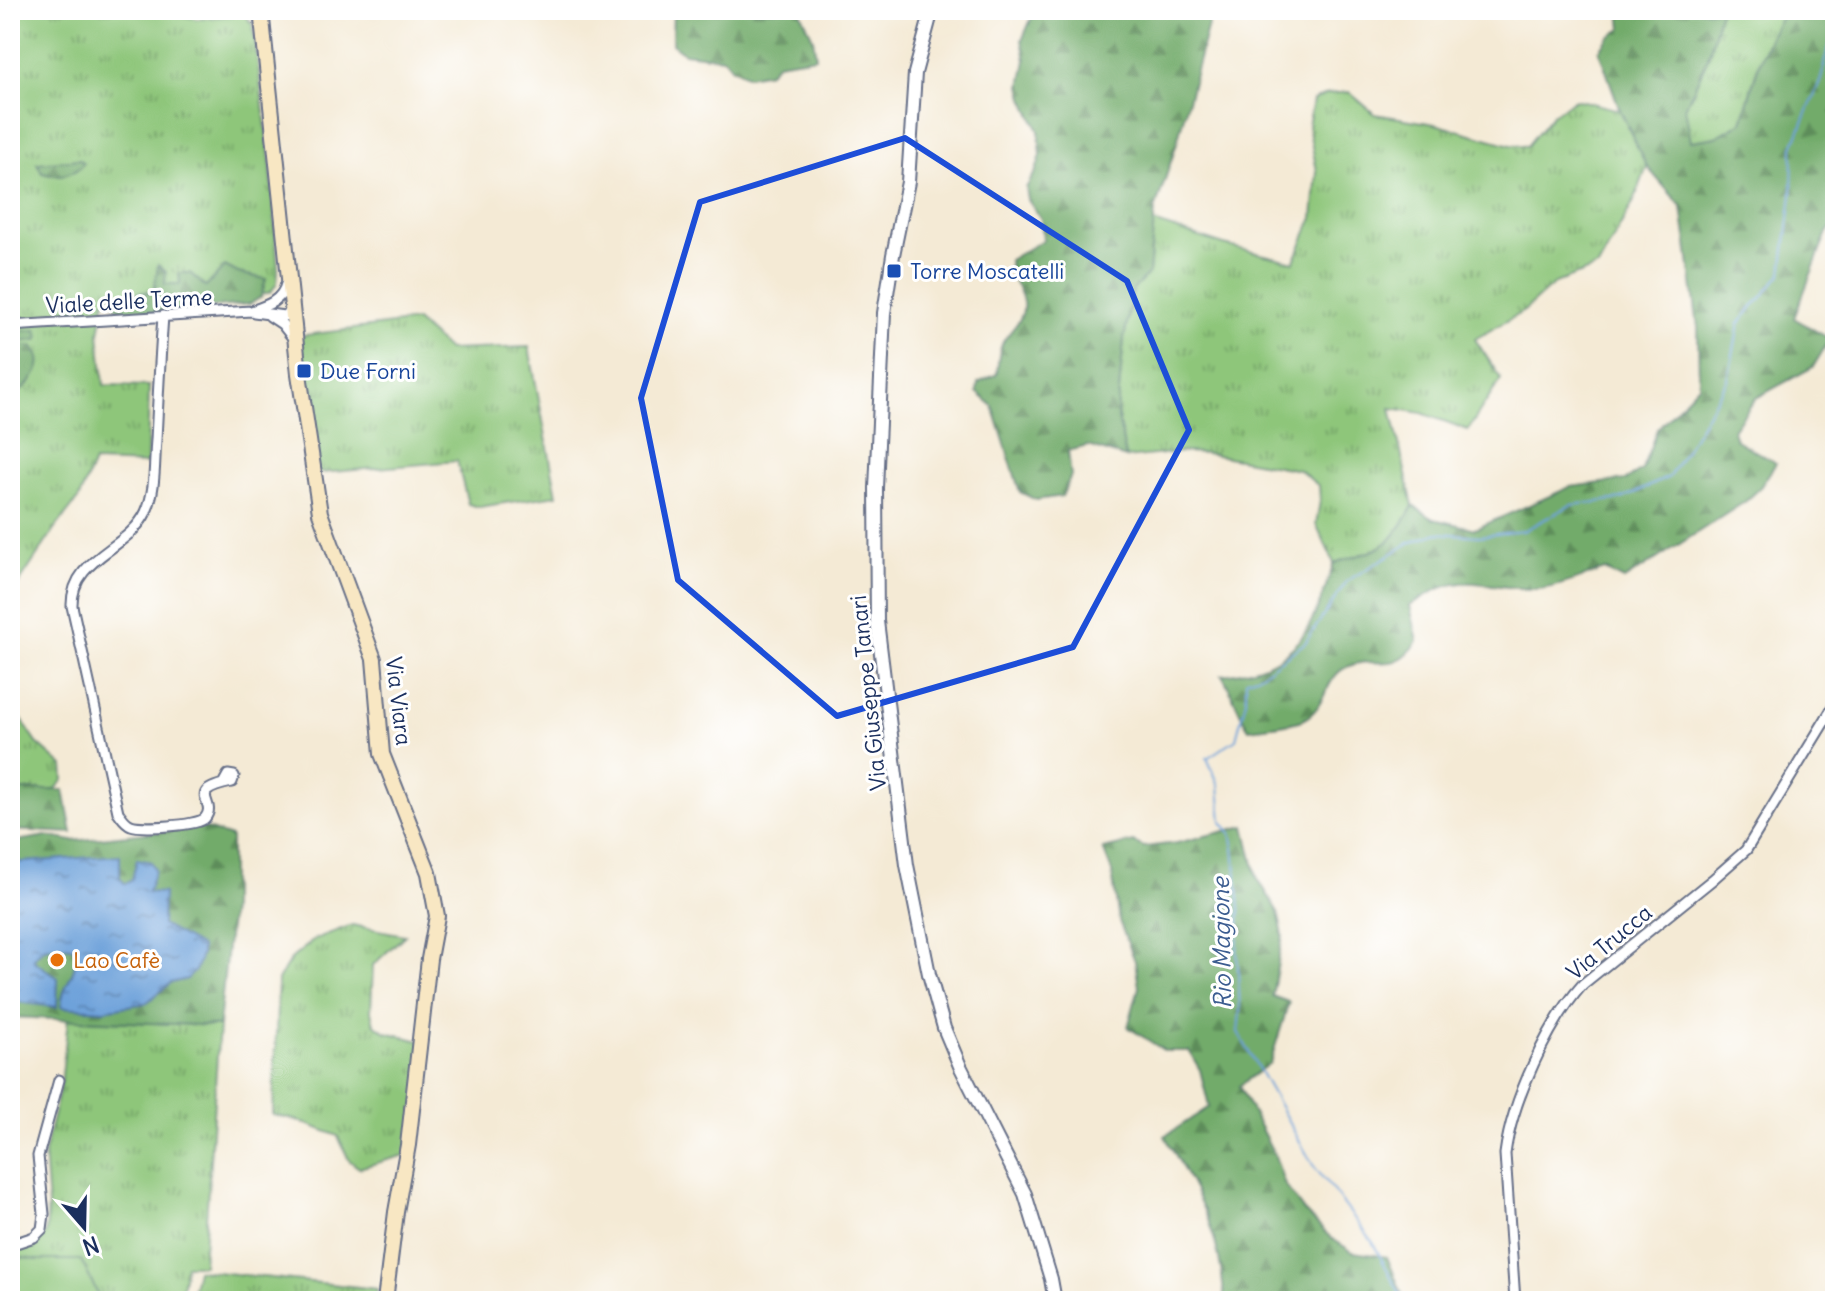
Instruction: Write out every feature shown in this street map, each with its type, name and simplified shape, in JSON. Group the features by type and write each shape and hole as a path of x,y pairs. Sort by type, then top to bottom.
{"main road":[{"name":"Via Viara","path":"261,10 295,341 320,513 374,659 382,754 429,873 437,916 385,1301"}],"street":[{"name":"Via Giuseppe Tanari","path":"932,10 915,73 908,182 884,313 876,488 877,621 909,879 926,963 944,1028 960,1066 1025,1194 1055,1301"},
{"path":"289,275 284,292 276,300 292,308"},
{"name":"Viale delle Terme","path":"251,311 276,300"},
{"name":"Viale delle Terme","path":"10,326 251,311 284,316 292,308"},
{"path":"163,316 151,497 138,525 83,573 74,591 72,606 118,812 124,820 135,827 201,821 207,813 207,790 223,784"},
{"path":"270,316 282,324 295,341"},
{"name":"Via Trucca","path":"1515,1301 1505,1154 1507,1135 1546,1038 1583,984 1746,850 1835,704"},
{"path":"10,1245 34,1237 42,1229 44,1214 38,1156 59,1080"}],"highlighted area":[{"path":"905,138 1127,281 1189,430 1073,647 837,716 678,580 641,398 700,202"}],"green space":[{"path":"1796,9 1835,10 1835,222 1827,233 1794,318 1830,339 1813,367 1756,398 1733,430 1736,440 1776,463 1759,489 1746,501 1624,580 1605,570 1541,589 1470,583 1443,587 1428,594 1410,606 1418,641 1401,659 1347,667 1334,678 1317,708 1304,719 1249,729 1222,675 1269,663 1286,654 1299,641 1318,608 1334,563 1382,546 1396,532 1413,506 1434,519 1475,529 1570,487 1626,480 1642,470 1657,429 1699,385 1698,327 1682,207 1647,167 1620,110 1599,51 1609,37 1622,29 1620,10 1720,10 1708,58 1685,108 1691,141 1716,137 1742,122 1760,60 1783,16"},
{"path":"10,10 184,10 185,16 198,19 244,14 253,25 271,167 278,270 277,283 271,292 250,297 105,300 99,333 104,385 149,386 147,464 94,462 79,498 10,597"},
{"path":"673,10 800,10 813,38 816,57 777,63 769,72 748,76 732,68 724,58 684,53 672,44"},
{"path":"1035,10 1212,10 1176,146 1155,210 1149,273 1133,290 1124,339 1117,412 1126,458 1088,446 1068,451 1071,476 1062,496 1036,500 1020,492 993,406 977,392 978,383 997,374 1001,346 1022,314 1022,296 1011,273 1009,260 1043,240 1041,219 1028,200 1026,188 1041,155 1039,131 1021,86 1026,60 1022,40"},
{"path":"1720,10 1791,10 1781,19 1766,45 1742,122 1716,137 1690,142 1685,108 1708,58"},
{"path":"1349,92 1375,114 1435,124 1511,145 1527,146 1552,115 1575,99 1620,110 1647,167 1634,201 1598,267 1555,283 1524,311 1475,339 1501,379 1468,430 1422,413 1391,408 1413,506 1396,532 1382,546 1334,563 1316,524 1319,486 1299,470 1205,453 1126,458 1117,412 1124,339 1133,289 1149,273 1153,222 1224,245 1294,262 1313,218 1317,171 1308,126 1313,100 1328,94"},
{"path":"79,159 84,163 80,167 59,175 42,173 37,163"},
{"path":"158,265 166,272 165,284 180,284 179,273 190,273 206,287 225,266 238,273 266,279 261,297 250,304 125,315 115,306 111,296 154,291"},
{"path":"416,321 448,350 529,347 557,495 479,507 468,504 457,461 310,474 297,336"},
{"path":"37,330 37,340 10,343 10,331"},
{"path":"22,346 32,346 38,355 38,370 30,382 10,399 10,363 15,366"},
{"path":"10,702 37,743 63,766 64,780 54,791 19,790 10,786"},
{"path":"10,786 19,790 64,790 72,833 10,830"},
{"path":"1245,826 1257,877 1278,912 1283,935 1272,996 1289,1002 1270,1063 1239,1086 1275,1156 1285,1185 1304,1211 1331,1238 1353,1252 1387,1257 1405,1301 1224,1301 1218,1254 1206,1214 1165,1136 1209,1107 1200,1070 1189,1051 1165,1051 1128,1027 1139,987 1135,961 1119,921 1112,872 1103,849 1133,842 1144,847 1177,843"},
{"path":"201,827 231,837 231,908 219,1026 10,1017 10,842 46,836 73,841"},
{"path":"352,925 405,935 373,965 371,1011 374,1024 386,1032 424,1042 413,1153 359,1168 349,1160 338,1136 273,1115 278,980 291,959 315,939"},
{"path":"68,1019 219,1026 203,1265 186,1265 180,1301 101,1301 81,1260 37,1260 10,1256 10,1251 28,1246 46,1234 48,1206 44,1153 61,1084"},
{"path":"10,1256 37,1260 81,1260 101,1301 10,1301"},
{"path":"197,1270 377,1289 376,1301 190,1301"}],"water":[{"path":"120,855 120,878 125,884 132,880 137,859 151,862 155,870 148,892 163,893 162,925 201,947 195,971 187,979 171,983 146,1003 104,1010 61,1007 77,954 74,948 51,946 41,950 33,960 58,978 57,1007 10,1001 10,863"}],"waterway":[{"name":"Rio Magione","path":"1404,1301 1372,1241 1313,1165 1238,1032 1240,909 1234,848 1231,833 1222,822 1219,785 1207,758 1236,739 1246,700 1246,679 1260,675 1305,643 1347,581 1409,543 1438,533 1479,536 1523,531 1571,505 1622,499 1669,477 1728,380 1739,324 1782,273 1792,195 1793,147 1821,79 1835,25"}],"place":[{"name":"Torre Moscatelli","path":"894,271"},
{"name":"Due Forni","path":"304,371"},
{"name":"Lao Cafè","path":"57,960"}]}
